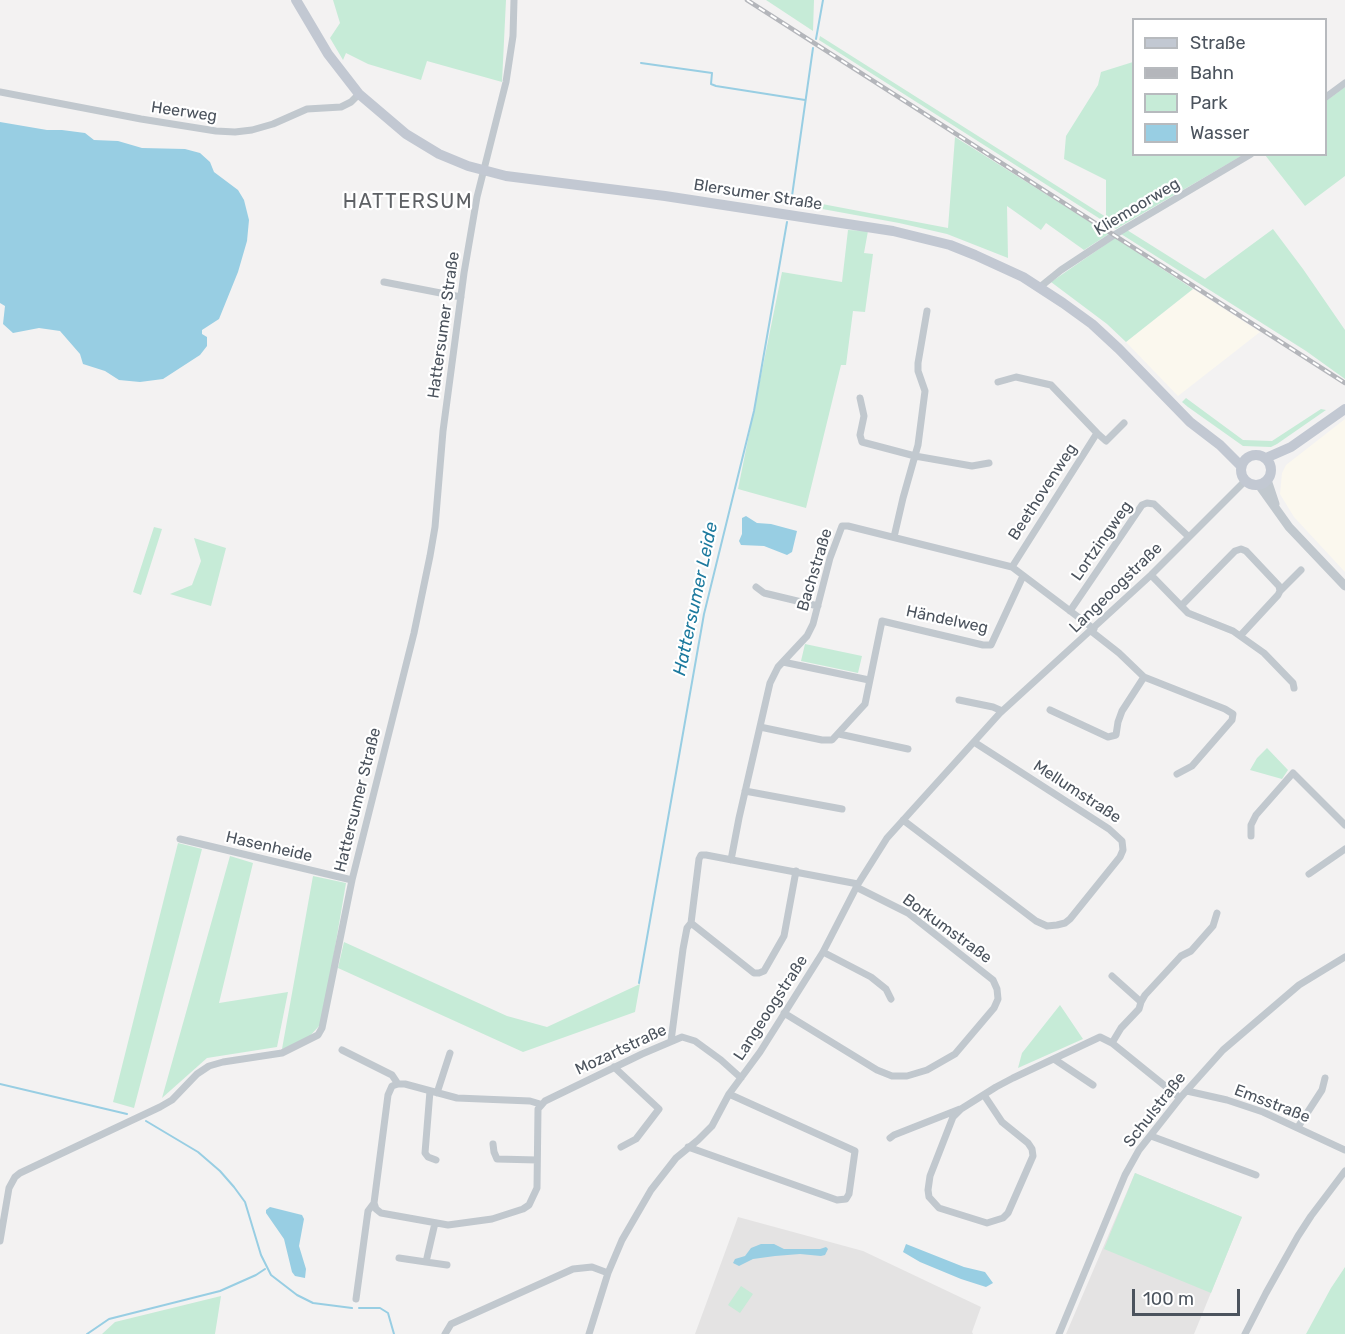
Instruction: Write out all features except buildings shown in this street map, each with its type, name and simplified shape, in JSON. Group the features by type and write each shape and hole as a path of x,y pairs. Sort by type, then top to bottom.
{"main road":[{"name":"Blersumer Straße","path":"296,0 328,54 359,94 389,122 414,140 448,158 519,178 699,201 900,232 950,245 1004,267 1040,287 1092,324 1190,422 1244,462"},
{"path":"1268,462 1345,409"},
{"path":"1256,454 1268,462 1271,471 1263,483 1254,485 1245,481 1240,471 1244,462 1256,454"}],"street":[{"name":"Hattersumer Straße","path":"0,1241 9,1188 20,1173 160,1107 172,1100 197,1074 209,1066 282,1053 318,1035 325,1019 352,880 414,633 430,556 435,527 443,431 467,250 506,82 513,36 514,0"},
{"path":"1327,96 1345,83"},
{"name":"Heerweg","path":"0,92 141,119 235,132 273,124 307,109 324,110 341,107 351,102 359,94"},
{"name":"Kliemoorweg","path":"1040,287 1114,234 1248,156"},
{"path":"384,282 461,297"},
{"path":"894,537 915,456 925,397 918,363 927,311"},
{"name":"Beethovenweg","path":"998,382 1016,377 1051,385 1106,441 1124,423"},
{"path":"860,398 864,416 860,435 862,442 915,456 972,466 989,463"},
{"name":"Beethovenweg","path":"1012,567 1097,433"},
{"name":"Langeoogstraße","path":"589,1334 608,1273 622,1240 651,1190 676,1158 712,1126 729,1094 760,1052 823,952 877,851 1002,711 1093,630 1245,481"},
{"path":"1263,483 1289,527 1345,586"},
{"name":"Lortzingweg","path":"1070,611 1142,505 1154,504 1188,537"},
{"name":"Bachstraße","path":"731,860 770,683 783,662 807,636 813,624 830,558 842,526 1012,567 1093,630 1144,677"},
{"path":"1180,606 1238,550 1246,551 1279,586 1280,591"},
{"path":"1240,636 1301,570"},
{"path":"1151,575 1188,613 1240,636 1264,654 1293,683 1294,688"},
{"name":"Händelweg","path":"839,734 865,704 882,621 983,645 992,645 1023,576"},
{"path":"756,587 764,593 818,606"},
{"path":"783,662 869,680"},
{"path":"1050,710 1108,737 1116,735 1122,711 1144,677 1233,714 1232,720 1192,766 1177,774"},
{"path":"959,699 1002,711"},
{"path":"760,727 828,741 839,734 908,749"},
{"name":"Mellumstraße","path":"903,820 1036,921 1047,926 1057,926 1070,919 1120,857 1123,850 1119,836 974,742"},
{"path":"1251,836 1251,825 1256,816 1293,773 1345,825"},
{"path":"745,791 842,809"},
{"name":"Hasenheide","path":"180,839 352,880"},
{"path":"1309,874 1345,849"},
{"path":"671,1041 683,949 687,928 691,923 701,855 796,871 857,885"},
{"path":"691,923 754,973 759,974 764,971 784,936 796,871"},
{"name":"Borkumstraße","path":"784,1013 877,1070 892,1076 907,1076 927,1070 956,1054 994,1008 998,999 993,980 908,913 857,885"},
{"path":"1112,1043 1121,1028 1139,1009 1145,995 1180,956 1191,951 1213,926 1217,913"},
{"path":"823,952 871,977 886,988 891,999"},
{"name":"Schulstraße","path":"1059,1334 1125,1175 1139,1150 1222,1050 1299,985 1344,960"},
{"path":"1112,976 1141,1002"},
{"name":"Mozartstraße","path":"540,1104 614,1067 682,1037 695,1041 722,1060 741,1078"},
{"path":"984,1095 1002,1122 1028,1143 1033,1156 1008,1213 996,1222 987,1223 939,1208 929,1197 930,1176 953,1117 961,1109 984,1095 1012,1078 1100,1037 1112,1043 1180,1098"},
{"path":"342,1050 392,1075 398,1084"},
{"path":"436,1160 425,1153 433,1092 450,1053"},
{"path":"1054,1059 1093,1085"},
{"path":"614,1067 659,1109 636,1139 621,1147"},
{"path":"1298,1127 1322,1090 1325,1078"},
{"path":"398,1084 433,1092 457,1098 530,1101 540,1104 537,1114 537,1188 534,1198 523,1209 492,1219 448,1225 381,1213 376,1209 374,1203 388,1095 392,1086 398,1084"},
{"name":"Emsstraße","path":"1187,1091 1243,1105 1298,1127 1345,1150"},
{"path":"688,1147 837,1200 846,1199 851,1184 855,1151 851,1147 729,1094"},
{"path":"890,1138 961,1109"},
{"path":"1151,1136 1256,1175"},
{"path":"493,1144 497,1160 537,1160"},
{"path":"1245,1334 1298,1236 1345,1171"},
{"path":"356,1299 368,1211 374,1203"},
{"path":"426,1262 435,1223"},
{"path":"399,1258 447,1265"},
{"path":"445,1334 451,1324 573,1269 592,1267 608,1273"}],"shaded area":[{"path":"1193,289 1260,332 1178,396 1126,342"},
{"path":"1345,419 1345,572 1294,517 1280,494 1282,473 1286,465"},
{"path":"1135,1173 1242,1217 1194,1334 1066,1334"},
{"path":"738,1217 863,1251 981,1307 973,1334 695,1334"}],"green space":[{"path":"333,0 506,0 502,82 427,61 421,80 368,64 346,53 343,60 330,38 340,23"},
{"path":"766,0 814,0 813,31"},
{"path":"820,36 1106,217 1106,180 1064,159 1066,136 1098,85 1101,72 1132,62 1132,156 1241,156 1116,229 819,40"},
{"path":"1345,87 1345,176 1305,206 1266,156 1327,156 1327,100"},
{"path":"955,137 1109,234 1084,250 1046,223 1041,230 1007,206 1008,258 947,234 795,204 796,199 948,228"},
{"path":"1273,229 1345,330 1345,379 1306,351 1121,234 1127,230 1205,279"},
{"path":"848,230 868,231 864,253 873,254 865,312 853,311 846,365 841,365 806,508 738,489 782,272 842,282"},
{"path":"1115,238 1193,289 1126,342 1107,324 1051,282"},
{"path":"1186,398 1243,440 1272,441 1321,409 1326,410 1271,447 1243,446 1182,402"},
{"path":"154,527 162,529 141,595 133,592"},
{"path":"194,538 226,548 211,606 170,594 192,585 201,561"},
{"path":"805,644 862,656 858,673 801,661"},
{"path":"1267,748 1288,770 1282,779 1250,770"},
{"path":"178,843 202,849 134,1108 113,1102"},
{"path":"230,856 253,863 219,1003 288,992 277,1047 207,1058 162,1098"},
{"path":"313,876 346,883 324,1012 320,1025 308,1038 292,1047 282,1049"},
{"path":"344,942 507,1016 547,1027 640,984 635,1012 523,1052 338,968"},
{"path":"1060,1005 1083,1039 1018,1068 1022,1053"},
{"path":"1135,1173 1242,1217 1211,1293 1104,1249"},
{"path":"1345,1267 1345,1334 1306,1334 1331,1288"},
{"path":"741,1286 753,1294 740,1313 728,1305"},
{"path":"221,1296 215,1334 102,1334 115,1322"}],"water":[{"path":"0,122 47,130 85,133 94,140 118,141 142,148 185,149 200,153 210,162 214,172 238,190 244,200 249,220 247,241 238,272 219,319 202,330 202,334 207,337 207,346 200,355 163,379 140,382 119,380 105,371 83,364 80,354 60,331 39,328 13,333 3,324 5,306 0,303"},
{"path":"746,516 757,523 797,531 792,552 787,555 764,546 741,545 739,541 742,534 742,518"},
{"path":"270,1207 302,1215 304,1219 299,1246 306,1269 305,1278 295,1276 292,1272 284,1239 266,1213"},
{"path":"761,1244 774,1244 784,1249 826,1247 828,1249 825,1255 821,1256 800,1254 753,1259 739,1266 733,1263 735,1259 745,1256 751,1248"},
{"path":"906,1244 964,1267 985,1272 993,1283 986,1287 920,1262 903,1252"}],"waterway":[{"name":"Hattersumer Leide","path":"816,39 823,0"},
{"name":"Hattersumer Leide","path":"791,203 813,48"},
{"path":"641,63 712,73 711,84 716,86 805,100"},
{"name":"Hattersumer Leide","path":"639,983 704,614 754,411 787,222"},
{"path":"0,1084 127,1114"},
{"path":"146,1121 198,1152 234,1187 245,1202 261,1255 271,1275 297,1295 313,1303 352,1308"},
{"path":"87,1334 109,1319 220,1291 265,1269"},
{"path":"359,1308 380,1308 388,1313 394,1334"}],"railway":[{"path":"747,0 1345,383"}],"district":[{"name":"HATTERSUM","path":"408,202"}]}
